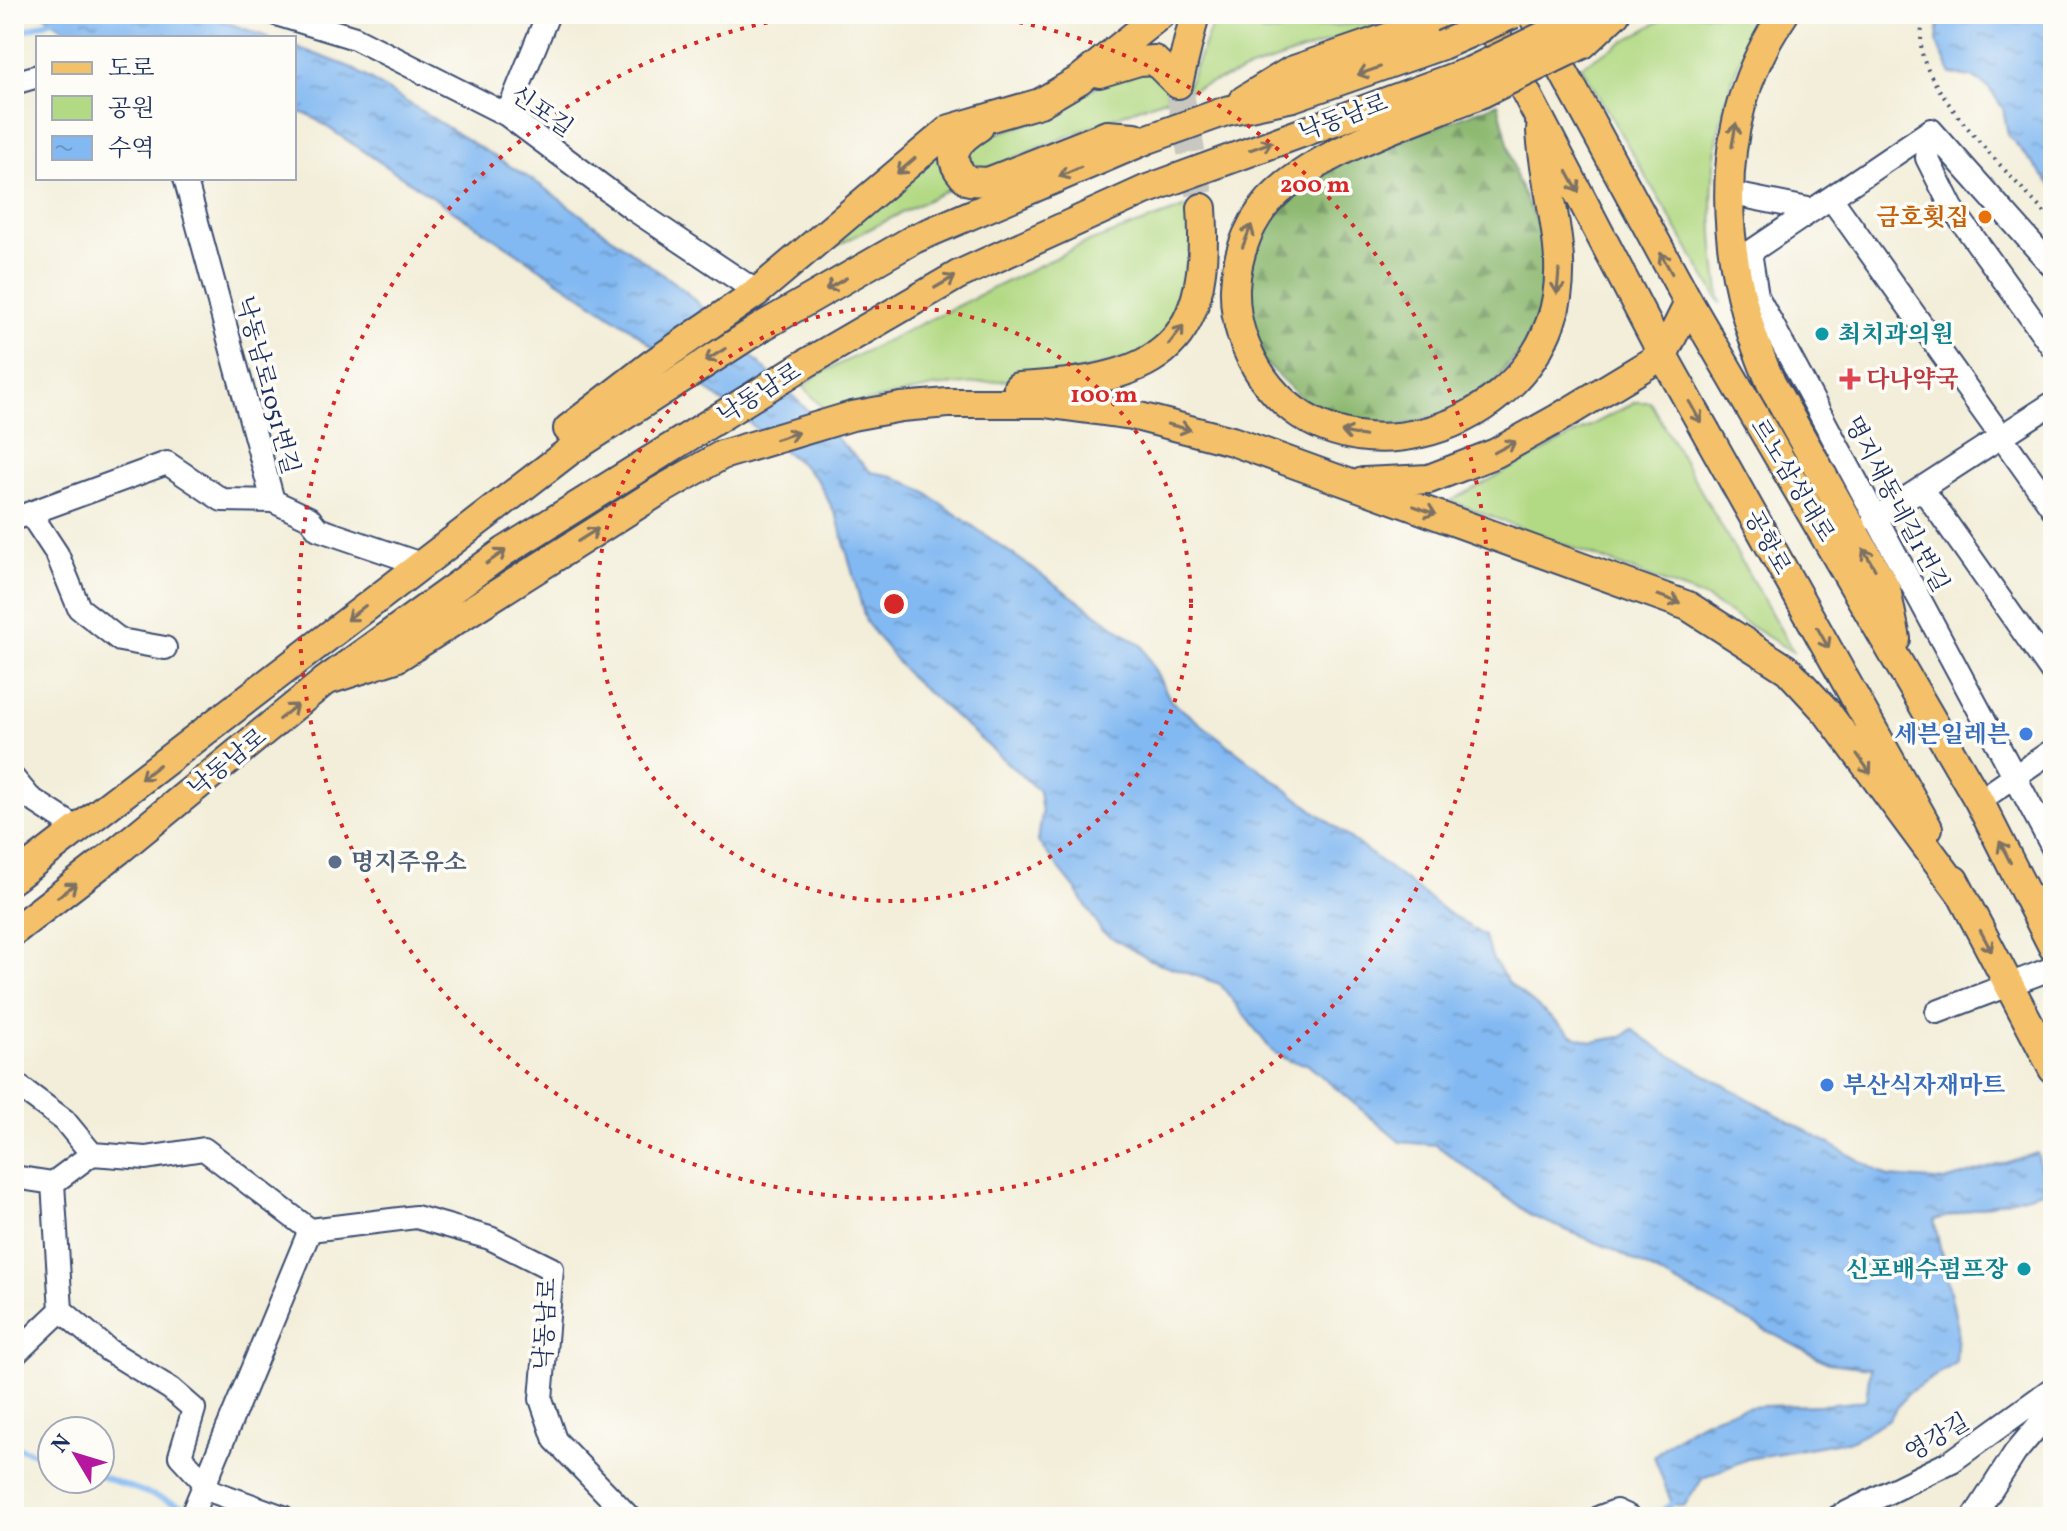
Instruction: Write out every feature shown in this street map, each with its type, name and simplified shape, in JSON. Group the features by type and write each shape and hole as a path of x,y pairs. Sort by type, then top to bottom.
{"main road":[{"path":"659,375 950,129 1040,103 1079,80 1161,14"},
{"path":"1079,80 1148,60 1158,62 1178,84 1195,14"},
{"name":"공항로","path":"1485,14 1663,355 1908,790 2053,1069"},
{"name":"낙동남로","path":"14,878 406,571 598,430 659,375 763,326 914,239 1148,139 1226,111 1293,97 1445,28 1513,14"},
{"name":"르노삼성대로","path":"1532,14 1689,303 1979,801 2053,947"},
{"name":"낙동남로","path":"14,931 119,850 325,681 505,551 805,364 958,275 1117,203 1475,82 1583,26 1615,14"},
{"path":"1784,14 1755,66 1740,105 1728,193 1755,348 1771,383 1886,589 1899,659"},
{"path":"1475,82 1299,176 1277,193 1254,219 1236,271 1234,302 1239,331 1251,361 1270,387 1295,411 1319,425 1377,438 1409,436 1453,425 1480,410 1509,386 1533,356 1551,322 1559,282 1559,246 1543,169 1541,121"},
{"path":"996,115 963,137 954,150 958,170 969,181 988,182 1107,135 1148,139"},
{"path":"948,403 991,388 1064,384 1118,376 1153,360 1187,319 1199,286 1205,251 1202,208"},
{"path":"1350,482 1429,479 1496,453 1663,355 1689,303"},
{"path":"325,681 396,658 656,493 722,455 852,416 948,403 1044,403 1132,415 1232,441 1688,606 1788,670 1826,711 1962,895"}],"street":[{"name":"신포길","path":"276,14 355,38 507,115 748,298"},
{"path":"507,115 548,14"},
{"path":"14,83 36,77"},
{"path":"1741,258 1931,130"},
{"path":"1931,130 2053,267"},
{"path":"1931,130 1927,158 1952,208 2053,348"},
{"name":"낙동남로1051번길","path":"186,180 273,501 309,518 318,529 406,571"},
{"path":"1728,193 1822,204 2002,436 2053,509"},
{"name":"명지새동네길1번길","path":"1741,258 1757,296 1874,519 2053,848"},
{"path":"1874,519 2053,403"},
{"path":"165,648 120,640 79,608 57,554 22,516 167,463 222,500 273,501"},
{"path":"1922,488 2053,674"},
{"path":"1979,801 2053,750"},
{"path":"14,779 30,798 78,829"},
{"path":"1937,1012 2053,968"},
{"path":"14,1083 64,1120 92,1154"},
{"path":"14,1177 53,1183 92,1154 146,1158 204,1149 310,1230 191,1517"},
{"path":"53,1183 61,1310 108,1350 171,1389 194,1409 180,1456 204,1485 283,1517"},
{"name":"낙동남로","path":"310,1230 416,1217 490,1238 552,1269 541,1399 555,1440 629,1517"},
{"path":"14,1355 61,1310"},
{"name":"영강길","path":"1838,1517 1952,1461 2053,1388"},
{"path":"1974,1517 2015,1453 2053,1408"},
{"path":"1600,1517 1616,1511 1628,1516"}],"path":[{"path":"1924,14 1923,60 1944,98 2053,222"}],"green space":[{"path":"1226,14 1235,14 1263,33 1391,20 1133,110 991,167 977,169 971,165 967,152 989,136 1030,123 1134,66 1188,85 1214,20"},
{"path":"1672,14 1764,14 1745,48 1731,83 1715,154 1713,228 1721,304 1581,66"},
{"path":"1498,103 1517,180 1541,232 1545,252 1539,313 1522,349 1492,386 1465,406 1402,426 1362,424 1315,411 1261,359 1244,299 1255,239 1287,198 1343,163"},
{"path":"940,150 942,168 953,187 816,256"},
{"path":"1190,206 1194,262 1186,302 1169,331 1136,356 1064,375 933,387 825,411 803,386 819,374 1083,244"},
{"path":"1635,402 1650,402 1794,653 1705,598 1450,501"}],"water":[{"path":"43,14 203,14 264,36 74,36"},
{"path":"1939,14 2053,14 2053,187 2008,135 2003,108 1988,87 1972,77 1951,74 1937,43"},
{"path":"296,47 350,67 539,184 685,291 871,472 893,476 922,490 1142,646 1171,701 1444,910 1484,936 1493,960 1509,983 1572,1035 1593,1042 1624,1036 1632,1029 1663,1051 1889,1177 1945,1181 2037,1153 2047,1190 1934,1220 1958,1328 1956,1363 1908,1393 1889,1419 1852,1440 1747,1459 1703,1478 1684,1506 1672,1504 1654,1456 1683,1433 1709,1418 1733,1410 1866,1400 1870,1368 1828,1363 1612,1249 1532,1216 1436,1145 1400,1142 1307,1064 1289,1061 1272,1051 1220,984 1150,960 1102,932 1077,891 1038,842 1042,813 1039,791 907,674 866,622 837,517 818,481 630,328 309,115 296,112"}],"waterway":[{"path":"14,35 68,14"},
{"path":"14,1446 36,1454"},
{"path":"116,1482 213,1517"},
{"path":"1655,1517 1672,1504"}],"tunnel":[{"path":"1178,84 1202,208"}],"place":[{"name":"금호횟집","path":"1985,217"},
{"name":"최치과의원","path":"1822,334"},
{"name":"다나약국","path":"1850,379"},
{"name":"세븐일레븐","path":"2026,734"},
{"name":"명지주유소","path":"335,862"},
{"name":"부산식자재마트","path":"1827,1085"},
{"name":"신포배수펌프장","path":"2024,1269"}]}
